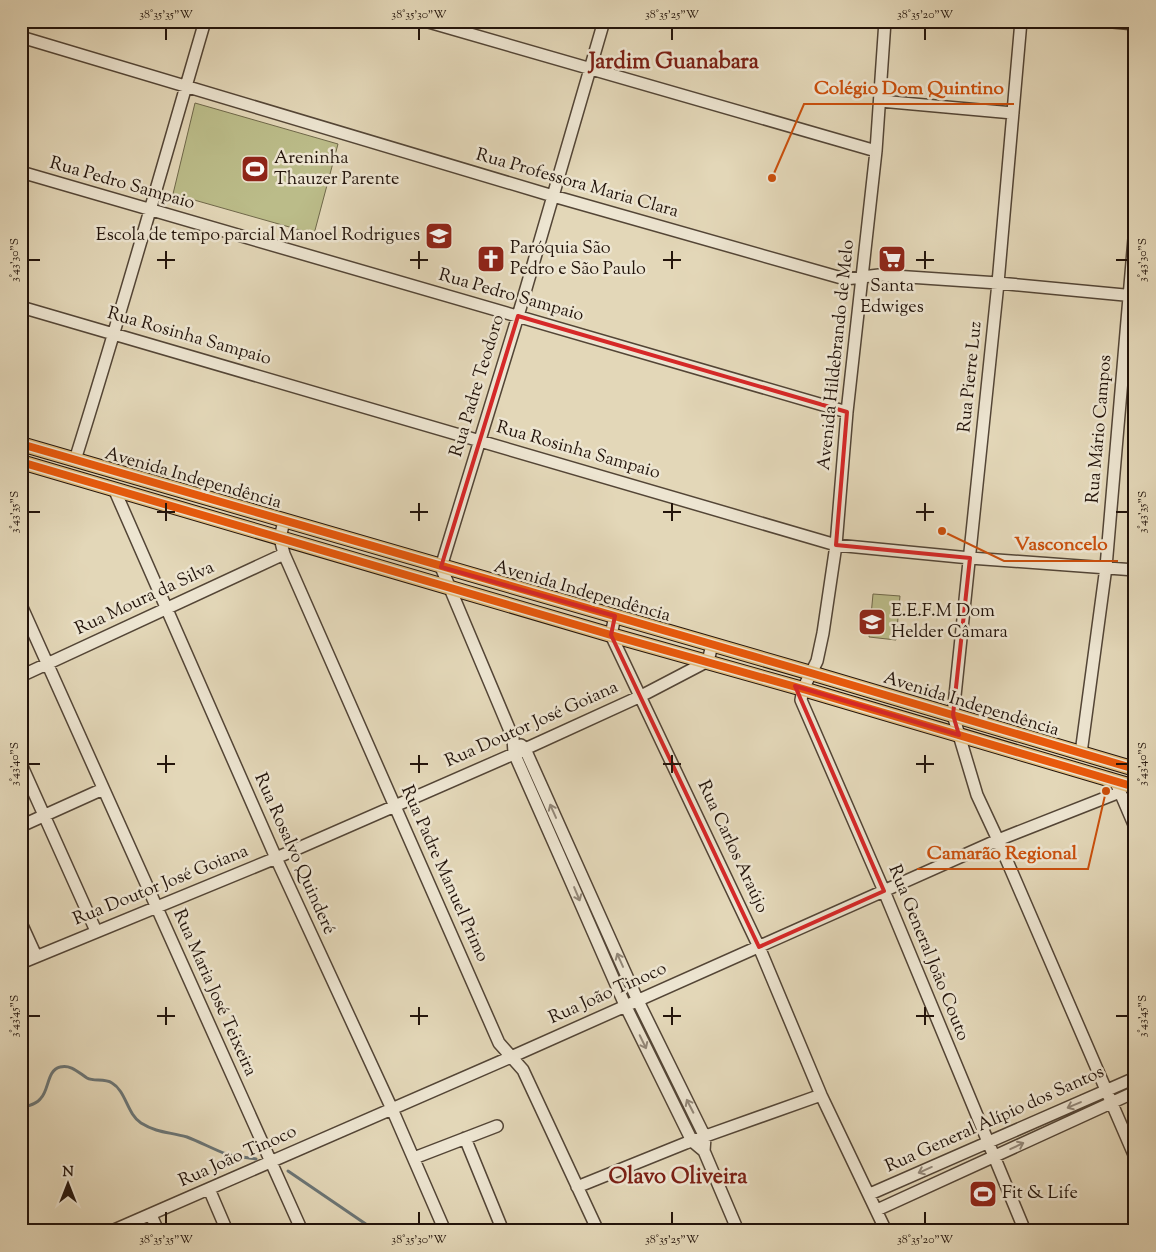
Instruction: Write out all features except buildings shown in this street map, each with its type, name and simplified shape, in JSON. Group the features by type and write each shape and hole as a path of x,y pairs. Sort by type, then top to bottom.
{"main road":[{"name":"Avenida Independência","path":"21,444 1135,769"},
{"name":"Avenida Independência","path":"21,462 115,491 959,735 1118,786 1135,786"}],"street":[{"path":"75,460 115,334 149,210 205,21"},
{"path":"425,21 876,150"},
{"name":"Rua Padre Teodoro","path":"441,567 518,316 604,21"},
{"name":"Avenida Hildebrando de Melo","path":"803,689 817,661 836,545 847,412 876,150 885,21"},
{"name":"Rua Pierre Luz","path":"1021,21 998,283 953,715 977,795 1135,1157"},
{"path":"1102,21 1135,24"},
{"name":"Rua Professora Maria Clara","path":"21,37 553,196 845,279 878,275 998,283 1132,296"},
{"path":"880,101 1013,113"},
{"name":"Rua Pedro Sampaio","path":"21,172 847,412"},
{"name":"Rua Mário Campos","path":"1081,753 1106,567 1132,296 1135,227"},
{"name":"Rua Rosinha Sampaio","path":"21,307 836,545 970,558 1135,570"},
{"name":"Rua Rosalvo Quinderé","path":"115,491 276,858 392,1108 445,1231"},
{"name":"Rua Padre Manuel Primo","path":"284,521 280,538 284,554 499,1043 519,1063 523,1070 598,1231"},
{"name":"Rua Moura da Silva","path":"21,676 284,554"},
{"path":"441,567 514,738 525,749 580,870 738,1231"},
{"name":"Rua Maria José Teixeira","path":"21,605 302,1231"},
{"path":"611,634 615,616"},
{"name":"Rua Carlos Araújo","path":"611,634 759,947 821,1095 878,1210 886,1231"},
{"path":"708,661 712,645"},
{"name":"Rua Doutor José Goiana","path":"21,963 276,858 514,754 641,696 708,661"},
{"name":"Rua General João Couto","path":"803,689 801,696 803,705 884,891 1024,1231"},
{"path":"514,738 514,754 625,1005 699,1139"},
{"path":"21,764 96,931"},
{"path":"1118,786 1135,827"},
{"name":"Rua João Tinoco","path":"112,1231 511,1057 625,1005 638,1001 1118,786"},
{"path":"21,826 103,789"},
{"path":"568,875 580,870"},
{"path":"21,923 36,956"},
{"name":"Rua General Alípio dos Santos","path":"870,1194 1135,1078"},
{"name":"Rua General Alípio dos Santos","path":"878,1210 1135,1092"},
{"path":"577,1187 699,1139 821,1095"},
{"path":"414,1158 496,1126"},
{"path":"465,1138 503,1231"},
{"path":"209,1189 227,1231"},
{"path":"151,1215 158,1231"}],"highlighted area":[{"path":"518,316 847,412 836,545 970,558 953,715 959,735 795,686 884,891 759,947 611,635 615,616 441,567"}],"green space":[{"name":"Areninha Thauzer Parente","path":"195,103 338,144 314,234 173,194"},
{"path":"873,594 900,596 896,640 869,637"}],"waterway":[{"path":"21,1108 39,1100 44,1094 50,1076 56,1069 64,1066 75,1070 87,1078 112,1083 120,1091 136,1119 147,1126 158,1131 187,1137 226,1154 256,1159"},
{"path":"288,1171 376,1231"}],"cycle path":[{"path":"21,444 1135,769"},
{"path":"21,462 1135,787"}],"place":[{"name":"Areninha Thauzer Parente","path":"255,169"},
{"name":"Colégio Dom Quintino","path":"772,178"},
{"name":"Escola de tempo parcial Manoel Rodrigues","path":"439,236"},
{"name":"Paróquia São Pedro e São Paulo","path":"491,259"},
{"name":"Santa Edwiges","path":"892,259"},
{"name":"Vasconcelo","path":"942,531"},
{"name":"E.E.F.M Dom Helder Câmara","path":"872,622"},
{"name":"Camarão Regional","path":"1106,791"},
{"name":"Fit & Life","path":"983,1194"}],"district":[{"name":"Jardim Guanabara","path":"674,63"},
{"name":"Olavo Oliveira","path":"678,1178"}]}
